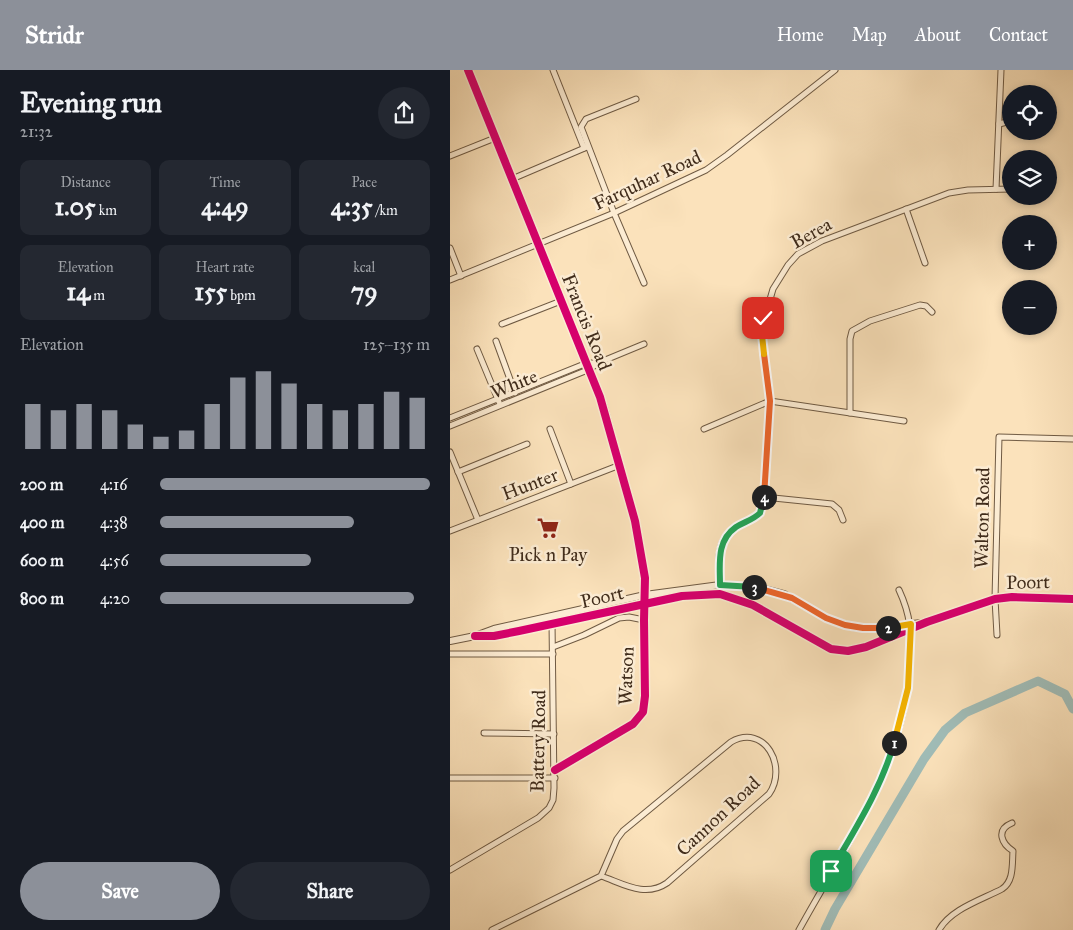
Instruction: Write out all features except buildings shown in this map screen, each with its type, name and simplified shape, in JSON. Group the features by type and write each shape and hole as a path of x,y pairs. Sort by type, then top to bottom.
{"street":[{"name":"Francis Road","path":"468,70 604,407 641,551 645,578 645,595"},
{"path":"553,70 644,283"},
{"name":"Farquhar Road","path":"450,280 614,213 686,180 711,166 835,70"},
{"path":"996,189 1001,70"},
{"path":"586,147 582,122 636,99"},
{"path":"998,124 1002,123"},
{"path":"450,156 495,138"},
{"path":"512,179 586,147"},
{"name":"Berea","path":"720,594 720,551 723,542 736,527 758,516 762,508 770,401 762,343 762,327 769,300 782,272 798,254 813,245 906,209 958,191 1002,189"},
{"path":"906,209 925,263"},
{"path":"450,248 461,276"},
{"path":"502,324 561,301"},
{"path":"850,412 850,340 852,331 870,321 920,305 926,306 932,312"},
{"path":"496,341 518,398"},
{"path":"588,366 644,344"},
{"path":"477,349 500,406"},
{"name":"White","path":"450,418 588,366"},
{"name":"White","path":"450,426 500,406 588,366"},
{"path":"704,429 770,401 904,421"},
{"path":"550,429 571,484"},
{"name":"Walton Road","path":"996,636 995,599 999,437 1073,439"},
{"path":"458,472 527,444"},
{"path":"450,452 478,520"},
{"name":"Hunter","path":"450,532 620,464"},
{"path":"764,497 832,504 839,510 843,520"},
{"name":"Poort","path":"475,636 494,629 645,595 691,587 720,585 757,588 784,594 826,618 852,627 911,627"},
{"path":"799,930 875,794 885,772 907,695 911,627 908,612 898,590"},
{"name":"Poort","path":"475,636 499,635 682,596 720,594 753,605 818,643 836,651 855,650 911,627 995,599 1012,597 1073,599"},
{"name":"Watson","path":"555,770 633,724 642,715 645,696 645,595"},
{"path":"553,647 619,618 629,616 644,620"},
{"name":"Battery Road","path":"450,870 543,814 553,800 555,770 552,617"},
{"path":"450,641 475,636"},
{"path":"450,654 553,654"},
{"path":"484,733 554,734"},
{"name":"Cannon Road","path":"741,738 750,738 762,742 768,748 775,762 776,770 775,781 769,794 667,883 657,889 647,891 601,876 617,839 623,832 731,742 741,738"},
{"path":"450,778 555,778"},
{"path":"939,930 943,923 953,914 1005,887 1011,877 1013,851 1005,846 1001,840 1002,833 1007,825 1012,823"},
{"path":"492,930 601,876"}],"waterway":[{"path":"825,930 835,909 924,759 945,730 965,713 1038,681 1065,694 1073,709"}],"cycle path":[{"path":"468,70 600,397 635,521 645,578 645,696 643,712 633,724 555,770"},
{"path":"475,636 494,636 682,596 720,594 753,605 831,649 848,651 866,647 927,622 995,599 1012,597 1073,599"}],"place":[{"name":"Pick n Pay","path":"548,528"}],"route":[{"path":"763,318 762,343 770,401 763,505 758,516 736,527 726,536 720,551 720,585 736,585 784,594 834,622 852,627 880,628 911,624 907,695 889,761 875,794 831,871"}]}
